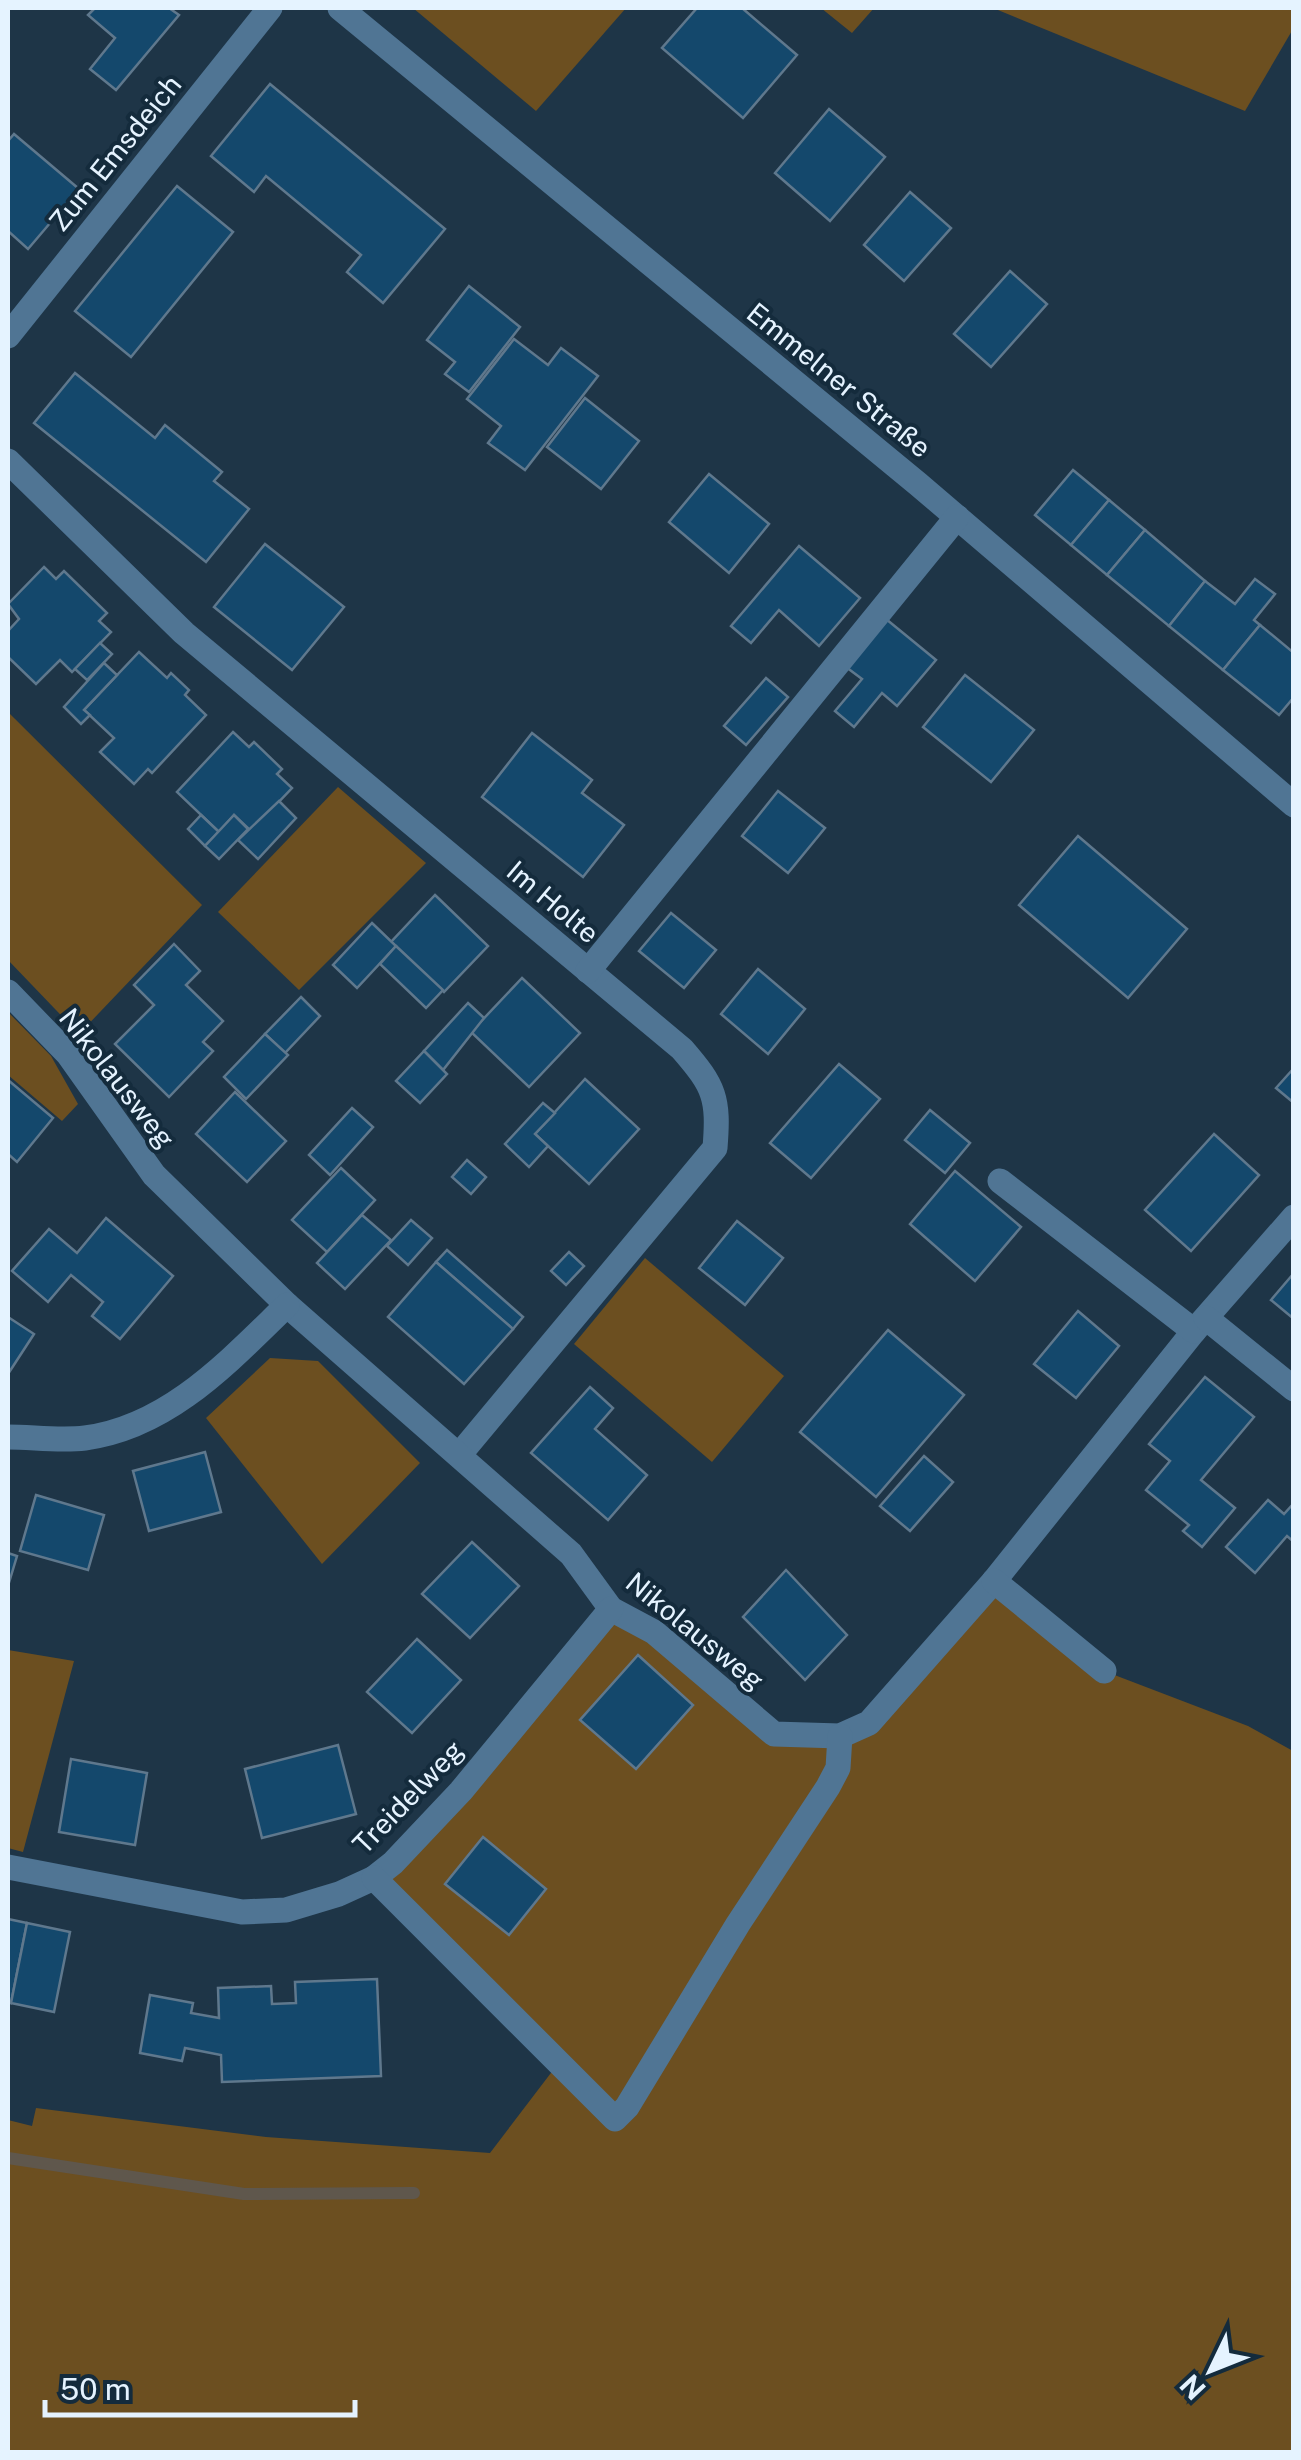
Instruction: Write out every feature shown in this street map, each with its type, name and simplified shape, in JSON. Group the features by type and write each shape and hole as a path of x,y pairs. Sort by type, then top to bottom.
{"street":[{"name":"Zum Emsdeich","path":"8,336 270,8"},
{"name":"Emmelner Straße","path":"340,8 958,517 1294,806"},
{"name":"Im Holte","path":"8,460 184,634 682,1050 708,1079 718,1105 715,1148 460,1454"},
{"path":"588,971 958,517"},
{"name":"Nikolausweg","path":"8,992 68,1054 154,1175 287,1306 572,1554 611,1608 654,1632 774,1734 840,1736"},
{"path":"1000,1180 1294,1389"},
{"path":"374,1878 614,2118 627,2107 738,1924 801,1832 838,1768 840,1736 869,1724 994,1581 1200,1324 1294,1217"},
{"path":"8,1437 86,1438 151,1416 201,1388 287,1306"},
{"path":"994,1581 1104,1671"},
{"name":"Treidelweg","path":"8,1867 242,1912 286,1910 374,1878 462,1790 611,1608"}],"shaded area":[{"path":"413,8 626,8 536,111"},
{"path":"821,8 874,8 852,33"},
{"path":"993,8 1293,8 1293,29 1245,111"},
{"path":"8,712 202,905 79,1034 8,960"},
{"path":"338,787 426,863 299,990 218,912"},
{"path":"8,1012 51,1056 78,1104 62,1121 8,1075"},
{"path":"645,1258 784,1376 712,1462 574,1344"},
{"path":"270,1358 318,1361 420,1463 322,1564 206,1418"},
{"path":"994,1581 1104,1671 1248,1726 1293,1751 1293,2452 8,2452 8,2120 32,2126 36,2108 266,2137 490,2153 557,2065 374,1878 611,1609 774,1734 840,1736"},
{"path":"8,1650 74,1661 23,1852 8,1848"}],"building":[{"path":"95,8 169,8 179,15 116,90 90,69 115,38 88,15"},
{"path":"697,8 742,8 797,55 743,118 662,48"},
{"path":"270,84 445,229 383,303 347,272 361,255 266,176 254,192 211,156"},
{"path":"829,109 885,157 830,221 775,173"},
{"path":"14,134 79,189 28,249 8,231 8,141"},
{"path":"177,186 233,232 131,357 75,311"},
{"path":"910,192 951,228 904,281 864,245"},
{"path":"1010,271 1047,304 991,367 954,334"},
{"path":"469,286 520,327 469,392 445,374 455,362 427,340"},
{"path":"514,339 548,365 561,348 598,376 525,470 488,443 501,426 467,399"},
{"path":"75,373 155,438 165,425 222,472 214,481 249,509 206,562 34,423"},
{"path":"585,398 639,441 601,489 547,447"},
{"path":"1073,470 1109,500 1071,545 1035,515"},
{"path":"709,474 769,524 729,573 669,522"},
{"path":"1109,500 1145,530 1107,575 1071,545"},
{"path":"1145,530 1205,581 1169,626 1107,575"},
{"path":"265,544 344,607 292,670 214,607"},
{"path":"799,546 860,598 819,646 779,610 751,643 731,626"},
{"path":"44,567 56,579 64,571 107,613 99,621 111,632 72,672 60,660 36,684 8,657 8,631 19,619 8,604"},
{"path":"1255,579 1275,594 1254,620 1260,625 1223,670 1169,626 1205,581 1235,604"},
{"path":"886,619 936,660 897,706 882,693 854,727 835,711 862,679 846,667"},
{"path":"1260,625 1294,653 1294,697 1279,715 1223,670"},
{"path":"100,643 112,654 87,680 75,669"},
{"path":"139,652 167,678 171,673 189,690 185,695 206,715 152,773 148,769 134,784 100,752 114,738 84,710"},
{"path":"104,663 117,675 84,710 90,715 81,724 64,707"},
{"path":"965,675 1034,730 991,782 923,727"},
{"path":"766,678 788,697 746,745 724,726"},
{"path":"233,732 249,747 254,742 282,769 277,774 292,788 251,831 234,815 219,832 177,792"},
{"path":"532,733 592,780 582,793 624,825 583,877 482,797"},
{"path":"778,791 825,828 788,873 742,836"},
{"path":"279,801 296,818 258,859 238,840"},
{"path":"201,815 219,832 205,846 188,829"},
{"path":"234,815 248,829 219,859 205,846"},
{"path":"1078,836 1187,929 1128,998 1019,905"},
{"path":"435,895 488,946 444,992 391,942"},
{"path":"671,913 716,950 684,988 639,951"},
{"path":"372,923 396,946 357,988 333,965"},
{"path":"174,944 200,971 186,985 223,1021 203,1042 213,1051 169,1097 115,1044 154,1005 134,985"},
{"path":"396,946 443,990 426,1008 380,964"},
{"path":"758,969 805,1009 768,1054 721,1014"},
{"path":"522,978 580,1033 529,1087 471,1032"},
{"path":"301,997 320,1016 285,1053 265,1034"},
{"path":"468,1003 484,1018 443,1070 424,1051"},
{"path":"265,1034 288,1055 246,1099 224,1077"},
{"path":"424,1051 447,1074 420,1103 396,1081"},
{"path":"839,1064 880,1099 811,1178 770,1143"},
{"path":"1294,1068 1294,1103 1276,1088"},
{"path":"585,1079 639,1129 589,1184 535,1134"},
{"path":"8,1080 53,1118 17,1162 8,1154"},
{"path":"235,1092 286,1141 247,1182 196,1134"},
{"path":"543,1103 555,1113 535,1134 548,1146 529,1167 505,1144"},
{"path":"352,1108 373,1127 330,1175 309,1155"},
{"path":"930,1110 970,1143 945,1173 905,1140"},
{"path":"1214,1134 1259,1175 1191,1251 1145,1210"},
{"path":"467,1160 486,1177 471,1194 452,1177"},
{"path":"341,1168 375,1200 327,1252 292,1220"},
{"path":"955,1171 1021,1227 975,1281 910,1224"},
{"path":"362,1215 391,1240 345,1289 317,1263"},
{"path":"106,1218 173,1276 120,1339 92,1316 103,1302 71,1275 48,1302 12,1271 49,1229 77,1253"},
{"path":"411,1220 432,1238 408,1265 387,1246"},
{"path":"737,1221 783,1258 745,1305 699,1268"},
{"path":"447,1250 523,1317 513,1329 436,1262"},
{"path":"569,1252 584,1266 566,1285 551,1271"},
{"path":"436,1262 513,1329 464,1384 388,1317"},
{"path":"1294,1273 1294,1319 1271,1300"},
{"path":"1078,1311 1119,1346 1076,1398 1034,1364"},
{"path":"8,1317 34,1334 8,1374"},
{"path":"888,1330 964,1395 876,1497 800,1432"},
{"path":"1205,1377 1254,1417 1201,1480 1235,1508 1202,1547 1183,1531 1189,1525 1146,1490 1170,1461 1149,1444"},
{"path":"590,1387 613,1408 595,1429 647,1475 608,1520 531,1453"},
{"path":"205,1452 221,1512 149,1531 133,1471"},
{"path":"924,1456 953,1482 910,1531 880,1506"},
{"path":"36,1495 104,1515 88,1570 20,1551"},
{"path":"1268,1500 1284,1514 1294,1503 1294,1542 1287,1536 1255,1573 1226,1547"},
{"path":"472,1542 519,1586 470,1638 422,1594"},
{"path":"8,1553 17,1556 8,1586"},
{"path":"786,1570 847,1635 805,1680 743,1617"},
{"path":"417,1639 461,1680 412,1733 367,1692"},
{"path":"638,1655 693,1705 636,1769 580,1720"},
{"path":"338,1745 356,1814 262,1838 245,1769"},
{"path":"71,1759 147,1773 135,1845 59,1832"},
{"path":"483,1837 546,1889 509,1935 445,1884"},
{"path":"8,1919 27,1923 11,2003 8,2002"},
{"path":"27,1923 70,1932 54,2012 11,2003"},
{"path":"377,1979 381,2076 222,2082 221,2055 185,2048 182,2061 140,2053 150,1995 193,2003 191,2013 219,2018 218,1988 271,1986 272,2004 296,2003 295,1982"}],"waterway":[{"path":"8,2158 244,2194 414,2193"}]}
